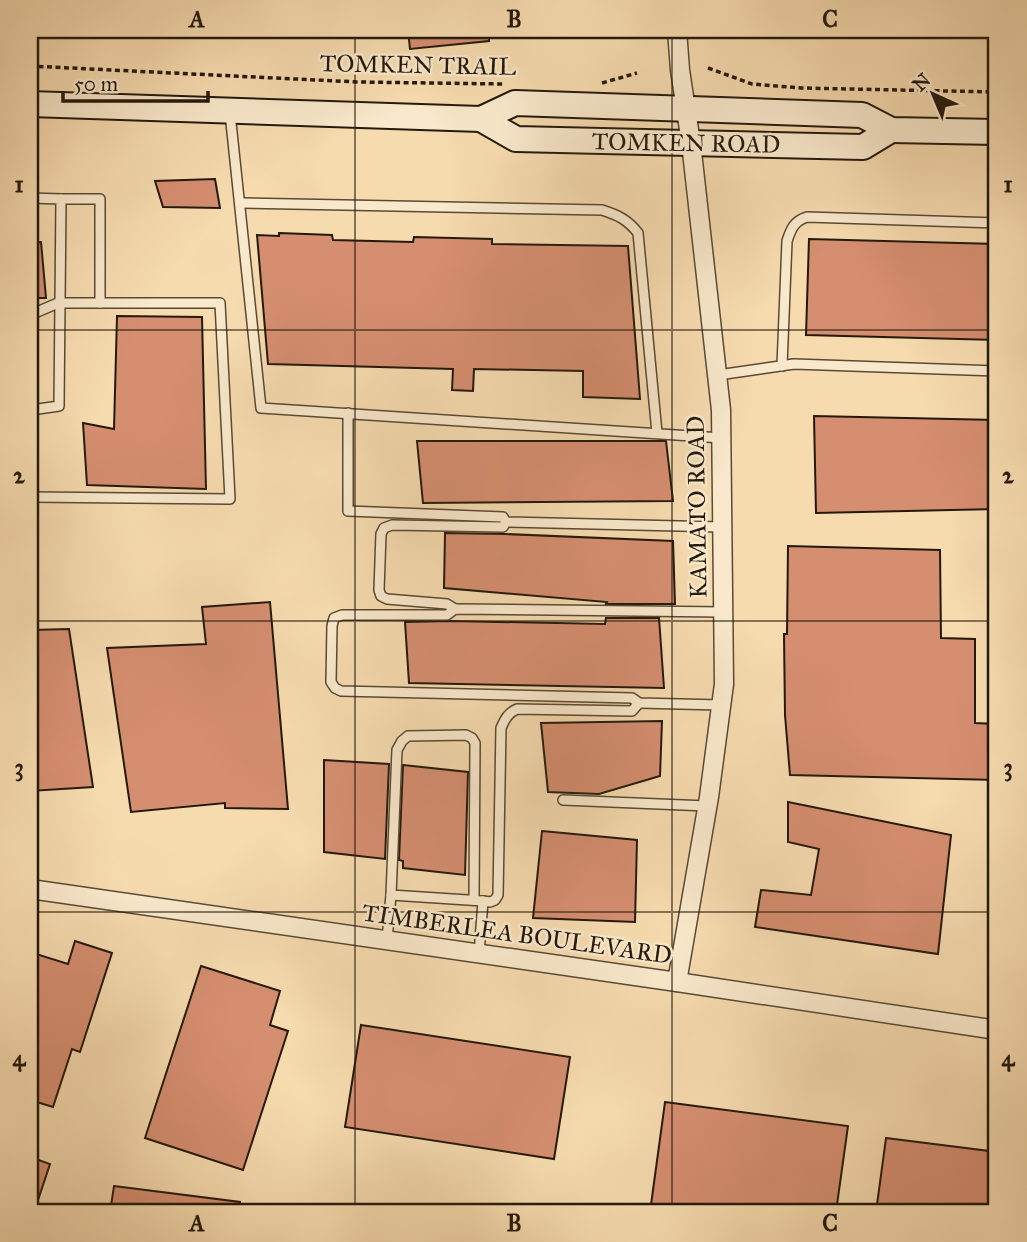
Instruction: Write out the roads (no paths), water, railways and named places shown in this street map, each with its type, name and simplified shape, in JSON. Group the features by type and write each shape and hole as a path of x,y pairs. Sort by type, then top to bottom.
{"main road":[{"name":"TOMKEN ROAD","path":"30,104 481,119 515,103 862,115 891,130 997,132"},
{"name":"TOMKEN ROAD","path":"481,119 516,139 863,147 891,130"}],"street":[{"name":"KAMATO ROAD","path":"677,30 721,410 724,684 707,806 677,982"},
{"name":"TIMBERLEA BOULEVARD","path":"30,889 997,1030"}],"lane":[{"path":"230,111 261,408 722,438"},
{"path":"30,198 100,199 100,303"},
{"path":"30,459 31,410 59,406 61,199"},
{"path":"240,203 602,211 618,215 632,224 638,233 657,433"},
{"path":"782,366 787,241 792,227 800,219 807,217 997,223"},
{"path":"30,315 61,303 220,303 230,499 30,497"},
{"path":"718,375 794,364 997,371"},
{"path":"348,413 348,511 503,517 506,522"},
{"path":"506,522 722,527"},
{"path":"506,522 503,527 392,525 384,528 381,534 381,596 387,599 447,604 455,609 723,612"},
{"path":"455,609 447,615 342,615 334,618 331,682 341,691 632,698 639,703 721,705"},
{"path":"391,895 490,902 495,900 498,895 501,728 510,713 517,709 632,711 639,703"},
{"path":"387,940 397,750 408,736 466,735 475,743 480,954"},
{"path":"563,800 707,806"}]}
